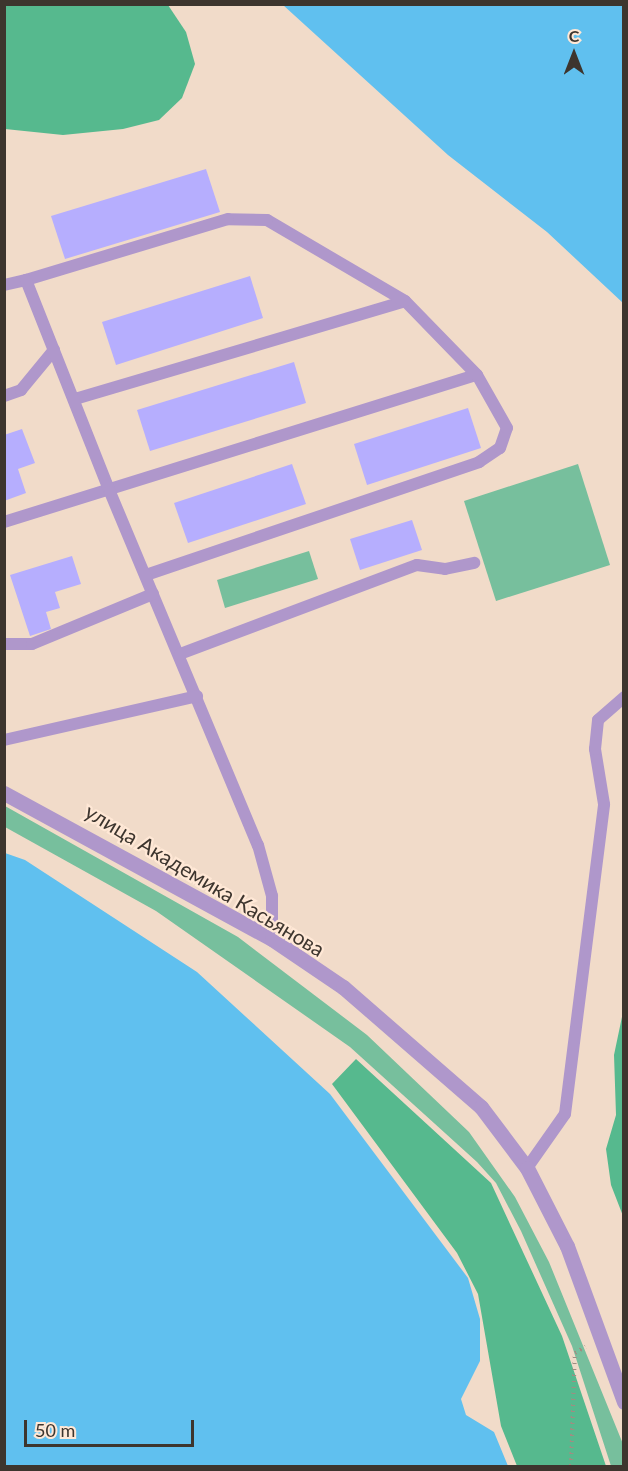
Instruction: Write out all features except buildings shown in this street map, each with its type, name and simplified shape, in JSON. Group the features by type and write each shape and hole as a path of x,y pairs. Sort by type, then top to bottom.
{"street":[{"name":"улица Академика Касьянова","path":"4,793 272,939 410,1042 482,1107 526,1168 567,1246 624,1402"}],"lane":[{"path":"4,285 228,219 267,220 405,302 477,375 507,428 500,448 479,462 146,575"},
{"path":"26,280 110,492 180,654 258,845 272,896 272,939"},
{"path":"75,399 405,302"},
{"path":"4,396 21,390 54,350"},
{"path":"4,522 110,492 477,375"},
{"path":"180,654 417,565 445,569 474,563"},
{"path":"4,644 32,644 153,594"},
{"path":"4,740 197,696"},
{"path":"526,1168 565,1114 604,804 595,749 598,720 624,696"}],"path":[{"path":"572,1467 575,1353 601,1338"}],"green space":[{"path":"4,5 168,5 186,32 195,64 182,98 159,120 123,129 63,135 5,129"},
{"path":"578,464 610,565 496,601 464,501"},
{"path":"309,551 318,579 225,608 217,580"},
{"path":"5,806 238,937 367,1035 469,1132 515,1197 549,1262 623,1444 623,1466 611,1466 572,1346 521,1231 496,1183 477,1162 350,1047 156,911 5,827"},
{"path":"623,1012 623,1216 611,1185 606,1149 616,1115 614,1055"},
{"path":"356,1059 491,1183 562,1336 606,1466 517,1466 501,1426 478,1294 457,1253 332,1084"}],"water":[{"path":"283,5 623,5 623,303 547,232 448,155"},
{"path":"5,853 25,860 197,972 330,1094 468,1278 480,1319 480,1361 461,1399 466,1415 494,1432 508,1466 5,1466"}]}
